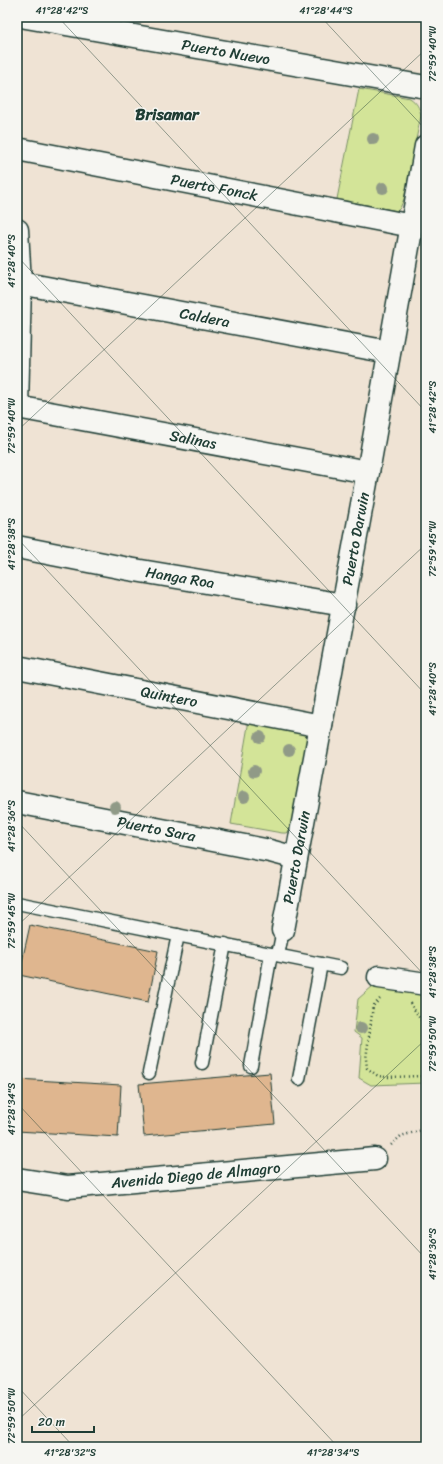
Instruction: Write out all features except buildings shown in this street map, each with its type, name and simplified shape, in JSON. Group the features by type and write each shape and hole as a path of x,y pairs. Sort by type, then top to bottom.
{"street":[{"name":"Puerto Nuevo","path":"26,17 426,87"},
{"name":"Puerto Darwin","path":"283,930 344,605 426,146"},
{"name":"Puerto Fonck","path":"17,149 412,226"},
{"path":"17,230 20,283 17,407"},
{"name":"Caldera","path":"20,283 389,352"},
{"name":"Salinas","path":"17,407 368,472"},
{"name":"Hanga Roa","path":"17,547 129,569 344,605"},
{"name":"Quintero","path":"17,667 321,726"},
{"name":"Puerto Sara","path":"17,802 270,851 296,858"},
{"path":"380,987 426,984"},
{"name":"Avenida Diego de Almagro","path":"17,1179 68,1187 375,1159"}],"lane":[{"path":"17,903 341,968"},
{"path":"251,1066 275,954 283,930"},
{"path":"149,1073 178,935"},
{"path":"202,1063 225,944"},
{"path":"299,1079 321,964"}],"path":[{"path":"380,987 373,1006 366,1059 367,1068 378,1076 426,1076"},
{"path":"375,1159 401,1136 426,1129"}],"green space":[{"path":"359,89 410,98 416,103 421,115 404,199 397,211 337,199"},
{"path":"249,720 298,729 306,735 307,744 291,828 287,833 231,824"},
{"path":"373,986 426,995 426,1083 371,1085 359,1078 362,1038 354,1032 358,999"}],"district":[{"name":"Brisamar","path":"167,114"}]}
